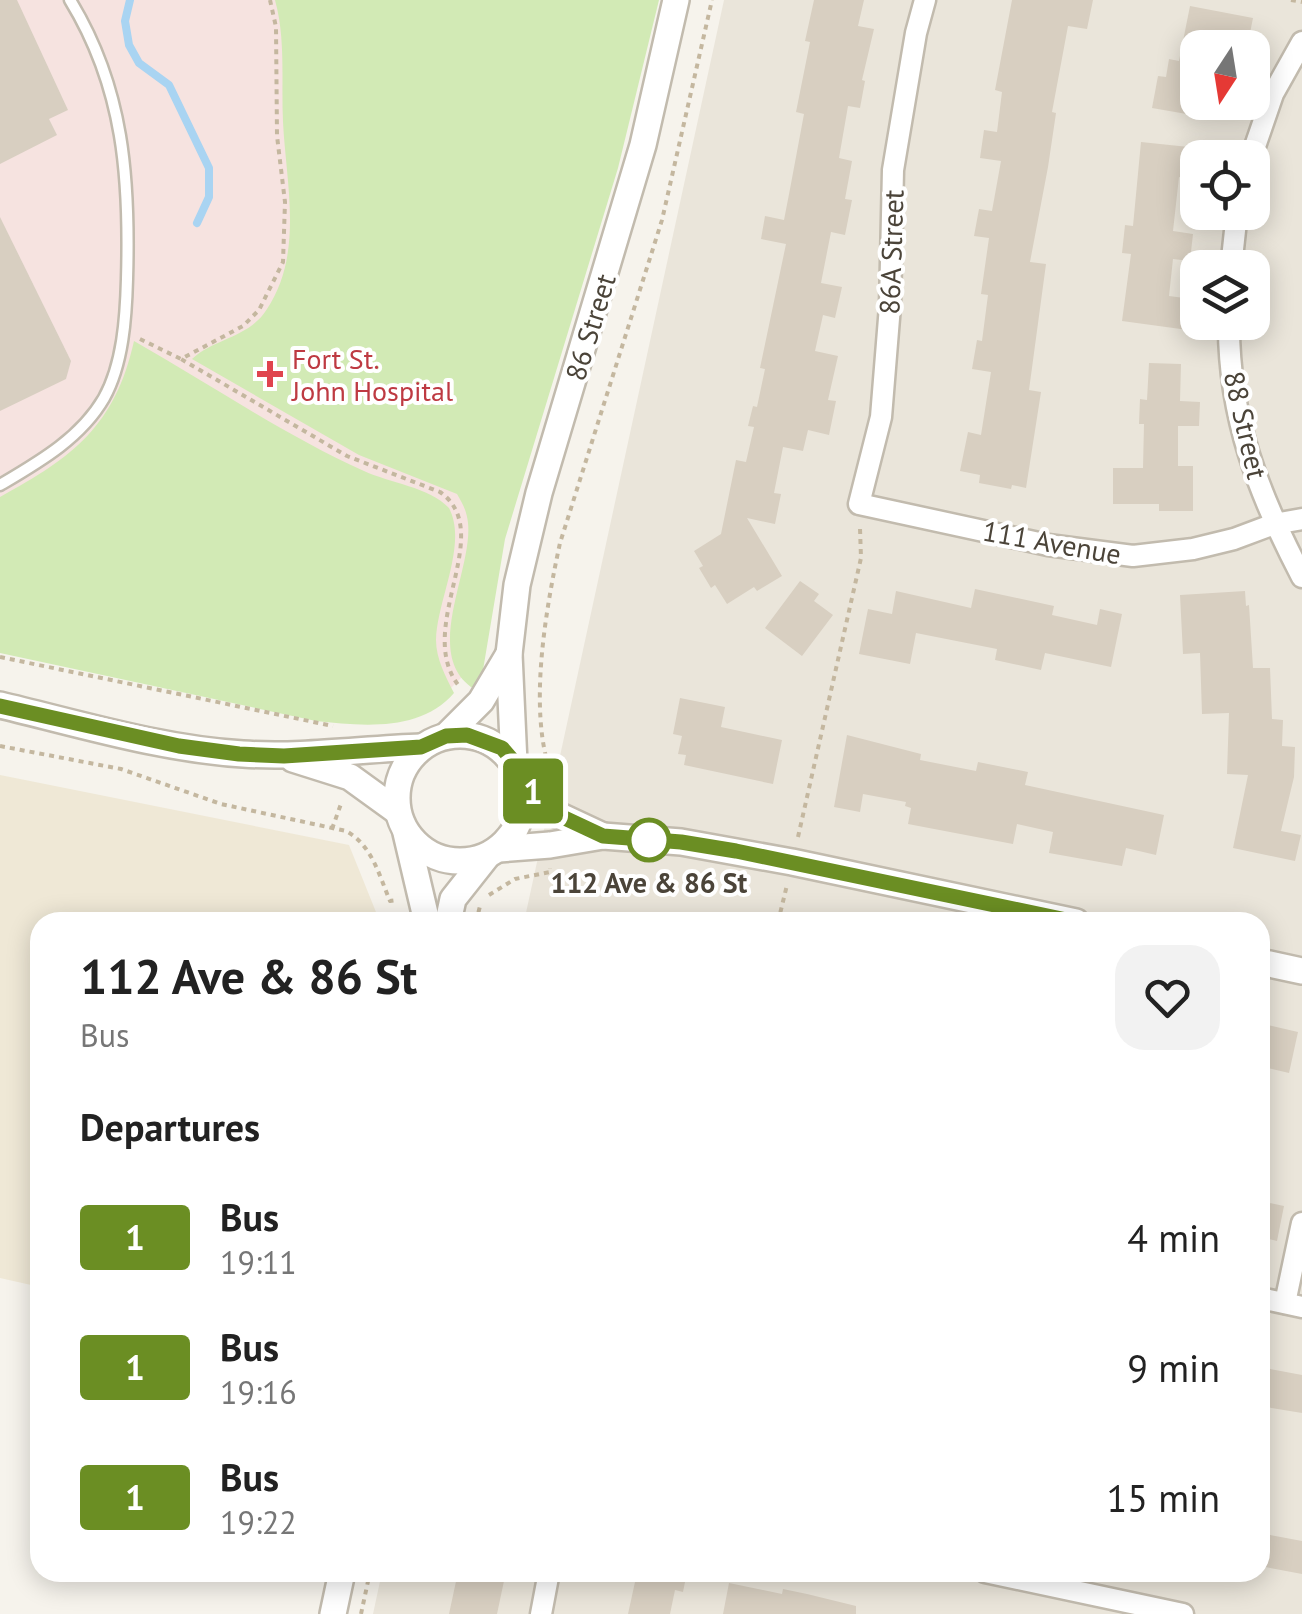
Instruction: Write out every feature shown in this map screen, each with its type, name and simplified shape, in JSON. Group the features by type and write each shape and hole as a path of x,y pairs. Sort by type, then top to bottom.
{"street":[{"name":"86 Street","path":"517,771 509,654 516,585 638,164 676,0"},
{"name":"86A Street","path":"859,504 882,417 890,306 893,170 916,33 926,0"},
{"path":"1257,140 1273,94 1302,42"},
{"name":"88 Street","path":"1230,340 1247,454 1274,524 1302,578"},
{"name":"111 Avenue","path":"859,504 1048,545 1133,556 1193,549 1302,519"},
{"name":"86 Street","path":"446,736 480,701 509,654"},
{"path":"0,706 179,746 284,756 421,747 446,736 467,735 502,748 556,814 603,836"},
{"path":"421,747 400,778 401,822 424,912"},
{"path":"284,756 350,777 401,822 424,850 443,858 464,860 603,836 681,842 1028,912"},
{"path":"450,912 453,899 512,834 519,818 517,771"},
{"path":"1270,964 1302,970"},
{"path":"1294,1305 1302,1223"},
{"path":"333,1614 340,1582"},
{"path":"541,1614 548,1582"},
{"path":"1032,1582 1183,1614"}],"lane":[{"path":"0,485 64,444 91,418 106,395 124,331 130,208 127,166 120,125 104,76 85,25 70,0"}],"path":[{"path":"180,359 243,326 259,310 283,262 276,27 270,0"},
{"path":"553,778 542,747 548,597 560,543 662,220 712,0"},
{"path":"1291,0 1302,2"},
{"path":"124,331 180,359 346,456 440,492 451,500 459,513 462,532 442,644 452,676 462,690"},
{"path":"798,839 861,558 859,504"},
{"path":"0,657 338,727"},
{"path":"0,746 121,769 221,804 357,837 370,853 390,901 409,898"},
{"path":"332,829 346,789"},
{"path":"478,912 485,898 515,879 550,872 550,858"},
{"path":"780,912 787,882"},
{"path":"361,1614 368,1582"}],"shaded area":[{"name":"Fort St. John Hospital","path":"0,0 637,0 467,672 435,704 0,650"},
{"path":"724,0 1302,0 1302,1614 373,1614 380,1582 1270,1582 1270,912 526,912"},
{"path":"0,775 349,845 376,912 30,912 30,1285 0,1278"}],"green space":[{"path":"275,0 659,0 618,168 505,539 483,670 474,689 459,674 451,655 453,611 468,543 467,515 457,494 359,455 192,359 260,319 286,265 290,218 282,45"},
{"path":"134,341 305,442 364,471 431,495 449,508 454,522 454,555 436,647 454,693 440,706 425,715 390,724 316,721 0,653 0,497 49,468 87,436 115,396"}],"building":[{"path":"0,0 17,0 68,110 49,119 57,135 0,164"},
{"path":"814,0 864,0 858,26 874,29 860,108 848,106 839,158 852,161 845,199 852,200 845,235 831,232 821,283 842,287 835,318 823,315 815,351 838,356 828,400 836,401 829,435 808,430 803,451 783,447 774,493 781,494 775,524 747,518 782,576 727,604 715,585 711,588 694,551 721,534 736,460 746,462 754,427 748,426 753,406 757,407 765,369 760,368 786,244 761,239 765,216 784,220 804,114 796,112"},
{"path":"1012,0 1093,0 1087,29 1068,26 1052,112 1056,113 1030,262 1046,264 1029,390 1041,392 1026,488 1012,485 1011,489 979,483 980,475 960,471 968,432 981,435 991,372 972,369 977,340 982,341 988,295 981,294 989,238 974,236 979,209 992,211 1001,161 980,158 984,130 997,132 1002,92 995,90"},
{"path":"1190,6 1253,18 1251,30 1185,30"},
{"path":"1180,56 1180,113 1152,108 1158,76 1166,77 1169,59 1179,61"},
{"path":"1141,142 1180,146 1173,231 1193,234 1191,250 1180,250 1180,260 1173,259 1169,296 1180,297 1180,329 1122,321 1131,254 1122,253 1125,225 1133,226"},
{"path":"0,217 71,361 66,379 0,411"},
{"path":"1149,363 1181,364 1180,401 1200,402 1199,426 1178,426 1178,466 1193,466 1193,511 1159,511 1159,504 1113,504 1113,468 1143,468 1140,399 1147,400"},
{"path":"800,581 819,594 814,601 833,615 802,656 765,628"},
{"path":"975,589 1054,606 1052,615 1097,625 1100,609 1122,614 1111,667 1045,653 1041,670 995,660 997,649 916,633 910,664 859,654 868,609 892,614 896,591 971,608"},
{"path":"1245,591 1253,668 1270,668 1272,719 1283,720 1282,746 1295,747 1294,777 1281,831 1301,835 1295,861 1233,848 1248,775 1227,774 1229,713 1202,714 1200,653 1183,654 1180,595"},
{"path":"680,698 725,707 721,727 782,740 773,784 684,765 686,755 678,754 682,736 673,734"},
{"path":"847,735 921,754 920,760 976,771 978,762 1028,772 1025,785 1164,815 1156,855 1126,848 1122,866 1049,853 1053,832 1017,824 1013,844 908,824 911,808 905,806 906,802 863,794 860,812 834,807"},
{"path":"1270,1025 1298,1032 1289,1073 1270,1068"},
{"path":"1270,1203 1284,1206 1277,1241 1270,1239"},
{"path":"1270,1369 1302,1375 1302,1413 1270,1408"},
{"path":"1270,1535 1302,1541 1302,1574 1270,1568"},
{"path":"456,1582 504,1582 497,1614 449,1614"},
{"path":"635,1582 685,1582 683,1592 675,1590 670,1614 628,1614"},
{"path":"729,1583 782,1594 783,1589 807,1594 856,1606 856,1614 723,1614"}],"waterway":[{"path":"130,0 125,21 129,45 139,63 169,85 209,168 209,197 197,223"}],"bus line":[{"name":"1","path":"0,706 179,746 239,754 284,756 421,747 446,736 467,735 502,748 514,762 520,780 556,814 603,836 736,851 1028,912"}],"place":[{"name":"Fort St. John Hospital","path":"270,374"},
{"name":"112 Ave & 86 St","path":"649,840"}]}
